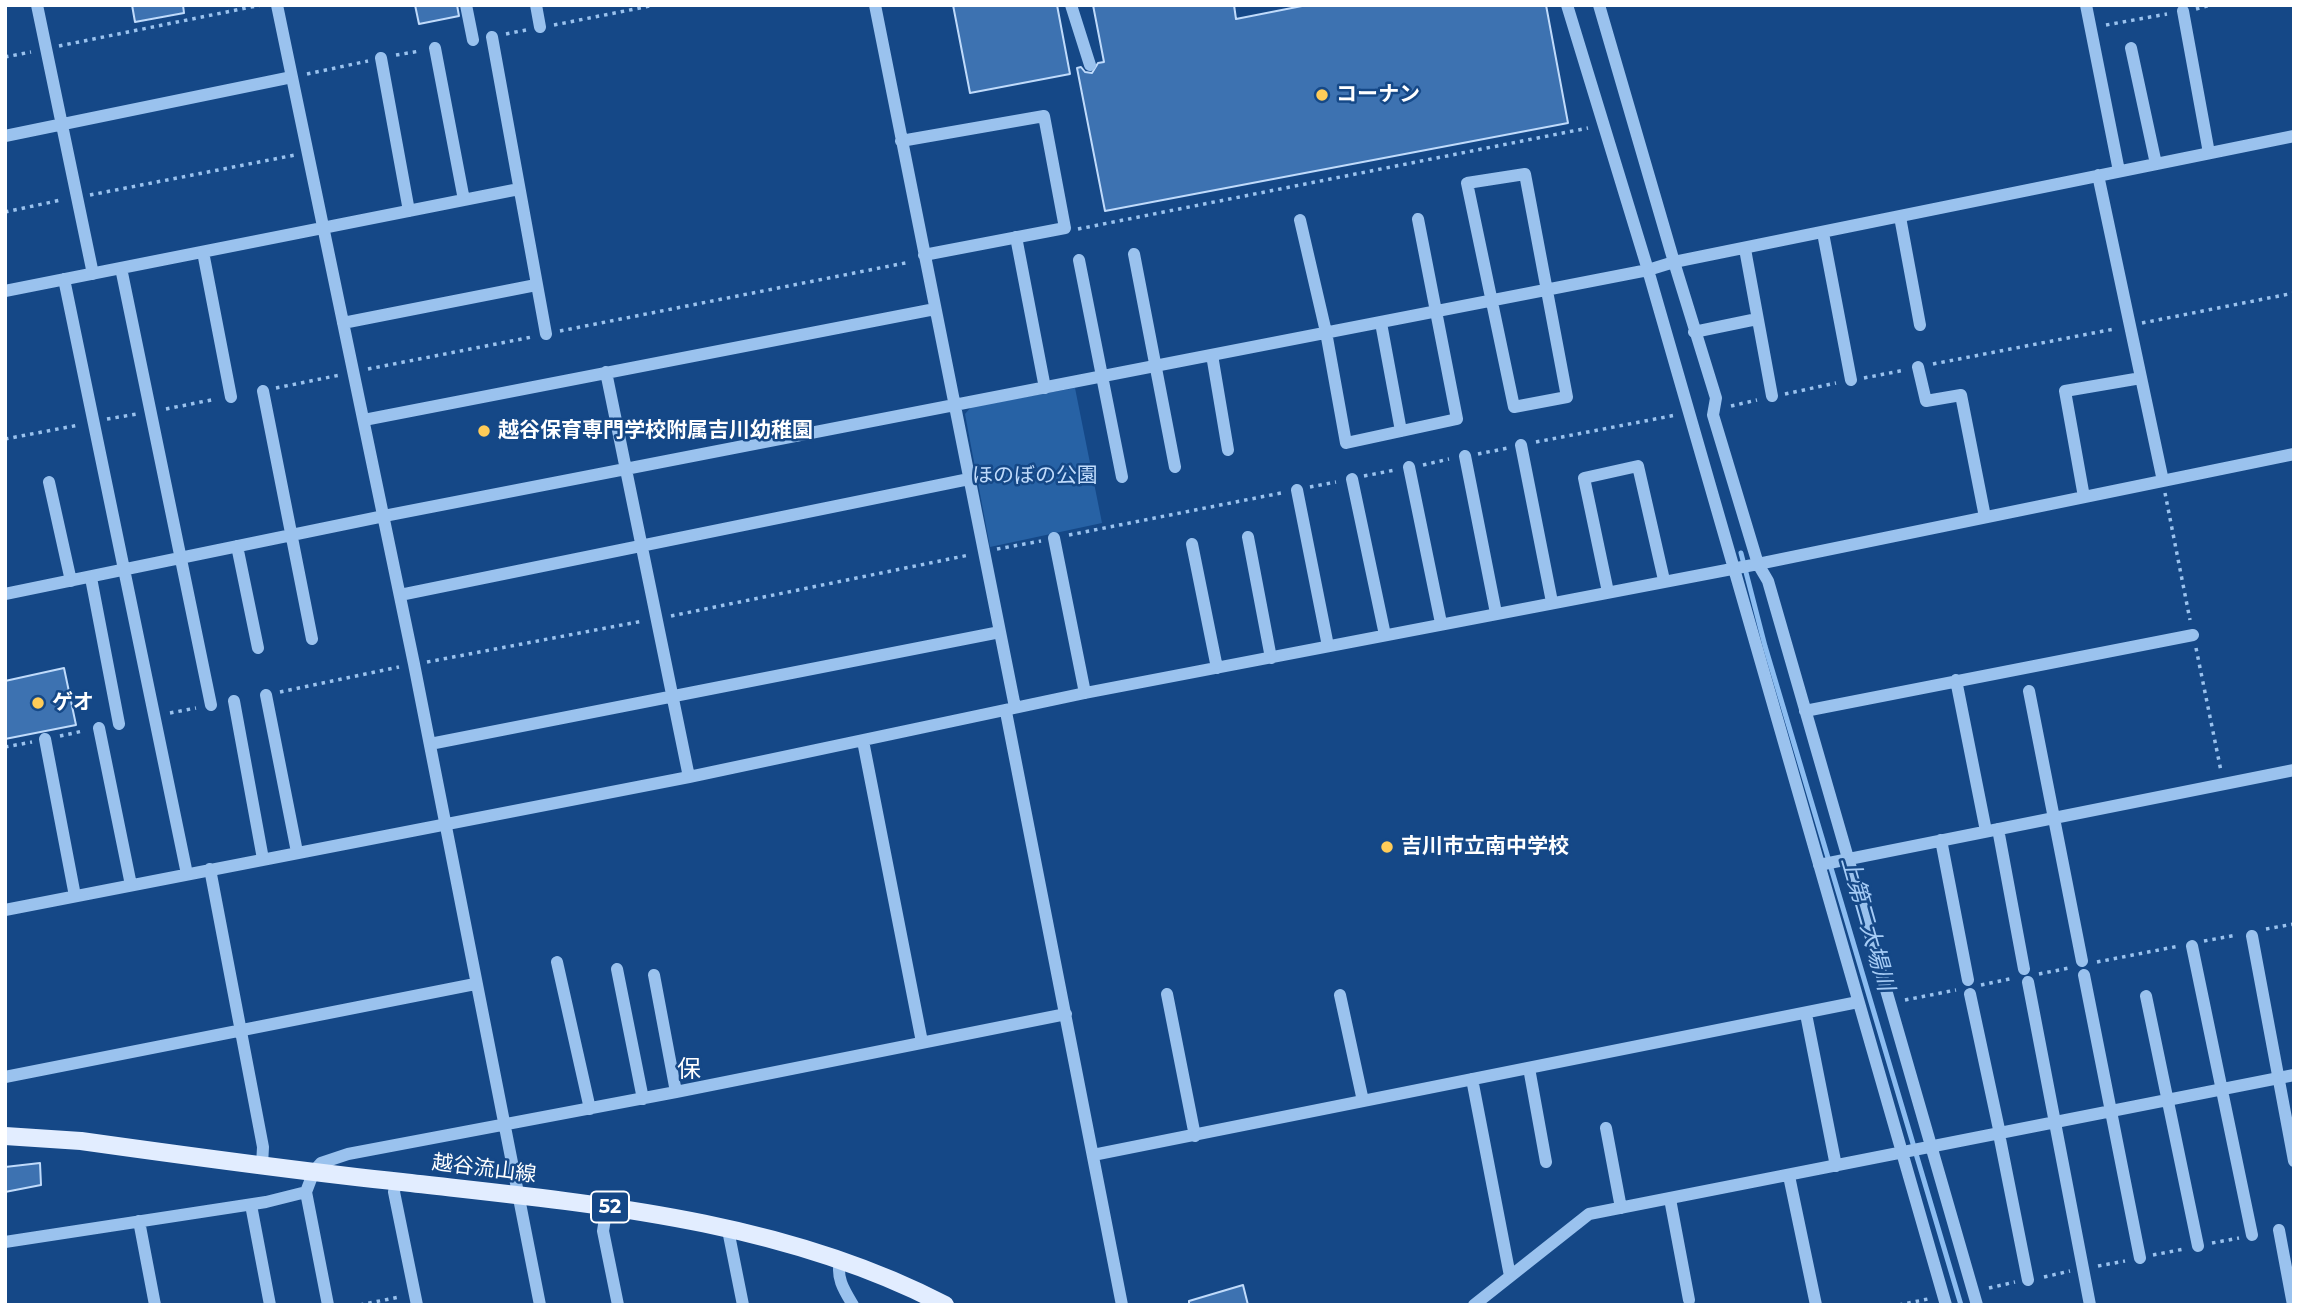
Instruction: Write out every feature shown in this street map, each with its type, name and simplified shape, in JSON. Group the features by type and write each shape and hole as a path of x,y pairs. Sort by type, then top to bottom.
{"main road":[{"name":"越谷流山線","path":"5,1136 71,1140 607,1206 728,1230 840,1261 883,1275 945,1305"}],"street":[{"path":"37,5 93,274"},
{"path":"277,5 414,664 540,1305"},
{"path":"467,5 473,40"},
{"path":"536,5 540,27"},
{"path":"875,5 1000,632 1011,710 1066,1014 1122,1305"},
{"path":"1071,5 1090,65"},
{"path":"1567,5 1602,125 1660,266 1694,331 1716,398 1713,415 1754,564 1768,582 1934,1147 1977,1305"},
{"path":"1599,5 1660,266 1689,412 1945,1300"},
{"path":"2086,5 2119,171"},
{"path":"2183,11 2210,153"},
{"path":"492,37 546,334"},
{"path":"435,48 464,200"},
{"path":"2131,48 2156,164"},
{"path":"381,58 410,211"},
{"path":"5,136 292,77"},
{"path":"901,141 1044,116 1065,228 924,255"},
{"path":"5,594 384,516 1381,323 2294,136"},
{"path":"1525,174 1567,397 1514,407 1490,300 1467,183 1525,174"},
{"path":"2098,175 2163,481"},
{"path":"5,291 519,189"},
{"path":"1900,217 1920,325"},
{"path":"1300,220 1326,332 1346,443 1457,419 1418,219"},
{"path":"1823,233 1851,380"},
{"path":"1016,237 1045,388"},
{"path":"1745,249 1772,396"},
{"path":"203,252 231,397"},
{"path":"1133,254 1175,467"},
{"path":"1079,260 1122,477"},
{"path":"121,268 211,705"},
{"path":"64,279 96,421 187,874"},
{"path":"343,323 536,285"},
{"path":"364,420 935,309"},
{"path":"1694,331 1757,319"},
{"path":"1381,323 1401,431"},
{"path":"1212,355 1228,450"},
{"path":"1918,367 1926,401 1961,395 1985,517"},
{"path":"606,372 689,776"},
{"path":"2084,497 2065,391 2141,377"},
{"path":"263,391 312,639"},
{"path":"1521,445 1552,602"},
{"path":"5,910 689,776 1085,693 1754,564 2294,454"},
{"path":"1465,456 1496,613"},
{"path":"1608,592 1584,478 1638,466 1664,580"},
{"path":"1409,467 1441,623"},
{"path":"400,595 969,479"},
{"path":"1352,479 1385,635"},
{"path":"49,482 71,582"},
{"path":"1297,490 1328,646"},
{"path":"1248,537 1271,658"},
{"path":"1054,538 1085,693"},
{"path":"1192,544 1217,668"},
{"path":"237,546 258,648"},
{"path":"92,578 119,724"},
{"path":"430,744 1000,632"},
{"path":"1805,711 2193,635"},
{"path":"1956,680 2026,976 2090,1305"},
{"path":"2029,691 2082,961"},
{"path":"266,695 297,852"},
{"path":"234,701 263,859"},
{"path":"99,728 131,885"},
{"path":"44,739 75,896"},
{"path":"863,741 922,1042"},
{"path":"1819,865 1848,857 2294,770"},
{"path":"1941,840 1968,980"},
{"path":"210,869 243,1031 263,1147 262,1165"},
{"path":"2252,936 2294,1161"},
{"path":"2192,946 2252,1236"},
{"path":"557,962 590,1109"},
{"path":"617,970 643,1099"},
{"path":"654,975 676,1092"},
{"path":"2084,975 2140,1258"},
{"path":"5,1077 475,984"},
{"path":"1167,994 1195,1136"},
{"path":"1970,994 2028,1280"},
{"path":"1340,995 1363,1101"},
{"path":"2146,996 2198,1246"},
{"path":"1093,1155 1858,1002"},
{"path":"328,1305 306,1192 314,1171 321,1163 348,1154 643,1099 1066,1014"},
{"path":"1805,1014 1836,1166"},
{"path":"1528,1068 1546,1162"},
{"path":"1474,1305 1588,1214 2294,1075"},
{"path":"1472,1079 1510,1276"},
{"path":"1606,1128 1621,1208"},
{"path":"1789,1176 1816,1305"},
{"path":"396,1182 394,1192 416,1300"},
{"path":"5,1242 251,1205 306,1192"},
{"path":"1670,1199 1689,1300"},
{"path":"251,1205 270,1305"},
{"path":"607,1206 603,1231 618,1305"},
{"path":"139,1221 155,1305"},
{"path":"728,1230 743,1305"},
{"path":"2279,1230 2293,1305"},
{"path":"840,1261 840,1282 853,1305"}],"path":[{"path":"5,57 261,5"},
{"path":"2090,27 2211,5"},
{"path":"1065,228 1073,230 1602,125"},
{"path":"5,212 308,153"},
{"path":"263,391 908,262 924,255"},
{"path":"1715,406 1724,407 2294,293"},
{"path":"5,439 231,397"},
{"path":"414,664 656,619 1689,412"},
{"path":"360,1305 416,1300"},
{"path":"1899,1305 1945,1300"}],"green space":[{"name":"ほのぼの公園","path":"1075,388 1102,523 990,547 965,414 971,407"}],"building":[{"path":"132,5 183,5 184,13 135,22"},
{"path":"415,5 457,5 459,16 419,24"},
{"path":"953,5 1057,5 1070,74 970,93"},
{"name":"コーナン","path":"1093,5 1234,5 1236,19 1307,5 1546,5 1568,123 1105,211 1077,68 1081,67 1085,72 1092,73 1098,63 1104,62"},
{"name":"ゲオ","path":"64,668 76,725 5,739 5,681"},
{"path":"40,1163 41,1185 5,1192 5,1167"},
{"path":"1243,1285 1248,1305 1189,1305 1189,1301"}],"waterway":[{"name":"上第二大場川","path":"1741,553 1765,646 1961,1305"}],"place":[{"name":"コーナン","path":"1322,95"},
{"name":"越谷保育専門学校附属吉川幼稚園","path":"484,431"},
{"name":"ゲオ","path":"38,703"},
{"name":"吉川市立南中学校","path":"1387,847"}],"district":[{"name":"保","path":"689,1070"}]}
